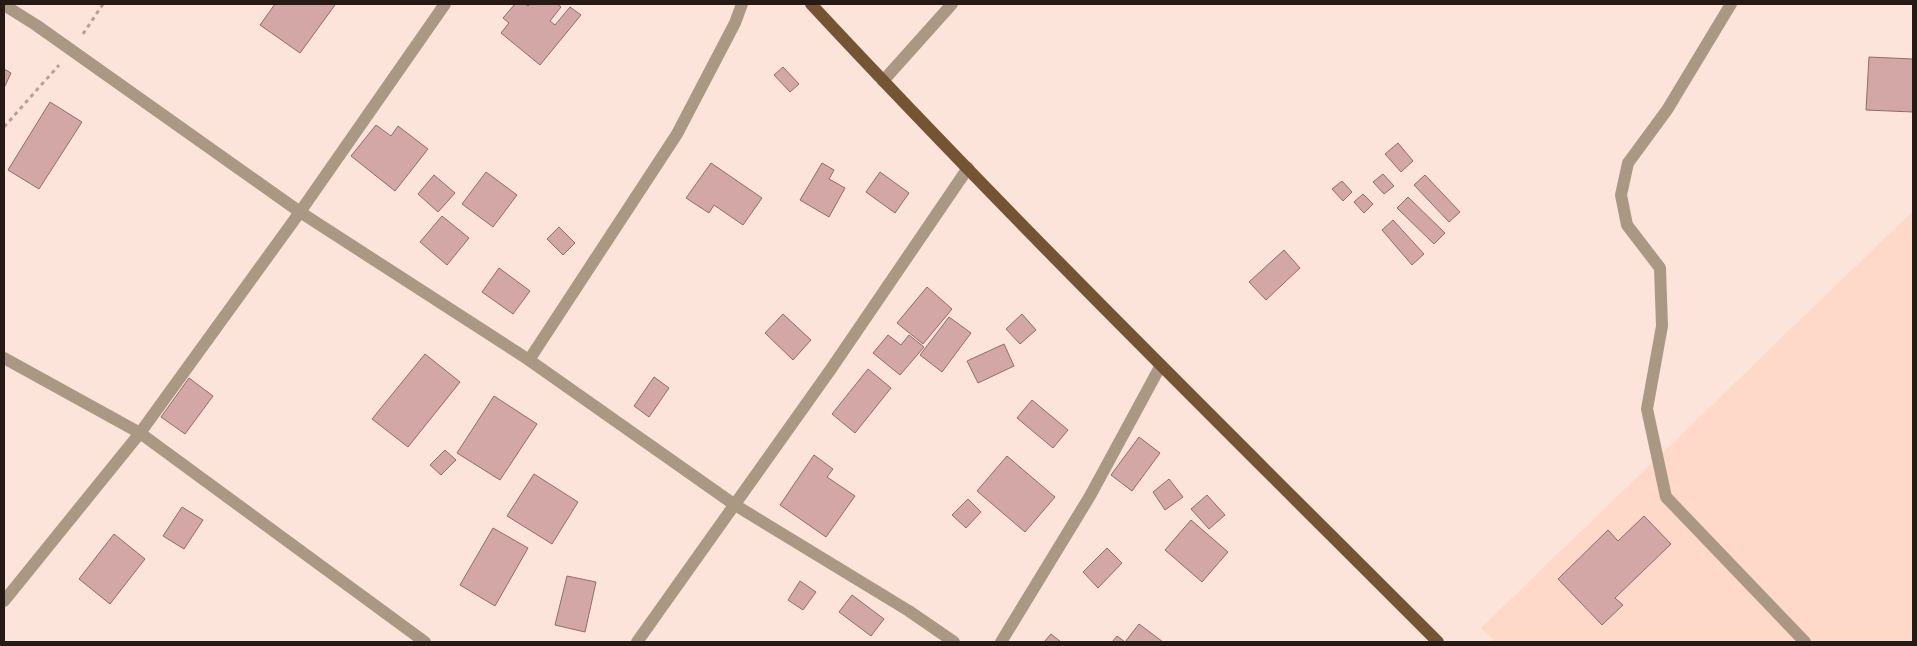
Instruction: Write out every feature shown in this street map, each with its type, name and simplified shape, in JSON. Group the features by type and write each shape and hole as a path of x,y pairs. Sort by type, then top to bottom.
{"main road":[{"path":"811,4 882,81 1438,642"}],"street":[{"path":"4,602 140,434 300,212 445,4"},
{"path":"528,360 678,134 735,23 742,4"},
{"path":"882,81 952,4"},
{"path":"1731,4 1667,110 1628,162 1621,195 1627,226 1660,268 1662,326 1647,409 1666,497 1805,642"},
{"path":"4,5 72,50 300,212 528,360 735,505 909,611 954,642"},
{"path":"637,642 831,369 968,168"},
{"path":"4,358 140,434 425,642"},
{"path":"1001,642 1090,496 1161,364"}],"path":[{"path":"4,127 72,50 103,4"}],"shaded area":[{"path":"1913,211 1913,642 1495,642 1481,628"}],"building":[{"path":"275,4 335,5 300,53 260,25"},
{"path":"515,4 525,4 528,6 530,4 557,4 561,7 550,21 555,25 570,7 581,15 540,65 501,33 509,23 503,18"},
{"path":"1869,57 1913,59 1913,112 1866,110"},
{"path":"783,67 799,84 790,92 774,75"},
{"path":"4,69 11,73 4,88"},
{"path":"50,102 82,122 39,189 8,170"},
{"path":"376,125 391,136 398,126 428,149 395,191 351,156"},
{"path":"1398,143 1413,161 1401,172 1385,154"},
{"path":"711,163 762,198 743,225 714,205 709,213 686,198"},
{"path":"822,163 834,170 829,179 845,188 829,217 800,200"},
{"path":"486,172 517,195 493,227 462,204"},
{"path":"880,172 909,193 895,213 866,192"},
{"path":"1383,174 1394,186 1384,194 1373,182"},
{"path":"434,175 455,193 438,212 418,194"},
{"path":"1425,175 1460,212 1449,222 1414,185"},
{"path":"1342,181 1352,192 1343,201 1332,189"},
{"path":"1363,194 1373,204 1364,213 1354,202"},
{"path":"1408,197 1445,233 1434,244 1397,208"},
{"path":"442,216 469,238 447,265 420,242"},
{"path":"1393,220 1424,254 1412,265 1382,230"},
{"path":"559,227 575,243 563,255 547,239"},
{"path":"1284,250 1300,268 1266,300 1249,282"},
{"path":"499,268 530,291 513,314 482,292"},
{"path":"927,287 952,309 923,344 897,323"},
{"path":"783,314 811,340 793,360 765,333"},
{"path":"1022,314 1036,330 1020,344 1006,329"},
{"path":"949,317 971,333 942,372 920,355"},
{"path":"888,335 901,345 909,335 924,347 900,375 873,353"},
{"path":"1004,344 1014,366 978,383 967,361"},
{"path":"425,354 460,382 408,447 372,419"},
{"path":"868,369 891,388 855,433 832,414"},
{"path":"654,377 669,388 649,417 634,406"},
{"path":"189,378 213,396 185,434 161,417"},
{"path":"494,396 537,424 500,480 457,453"},
{"path":"1032,400 1068,430 1053,448 1017,418"},
{"path":"1139,437 1160,453 1132,491 1111,475"},
{"path":"445,450 456,460 441,475 430,465"},
{"path":"814,455 833,469 827,477 855,496 826,537 780,505"},
{"path":"1007,456 1055,497 1025,532 977,491"},
{"path":"534,474 578,502 552,544 507,516"},
{"path":"1169,479 1183,497 1165,510 1153,492"},
{"path":"1207,495 1225,515 1209,529 1191,509"},
{"path":"968,499 981,512 966,528 952,515"},
{"path":"182,507 203,520 184,549 163,536"},
{"path":"1644,516 1671,544 1615,598 1623,605 1602,625 1558,579 1608,530 1618,541"},
{"path":"1191,520 1228,552 1202,582 1165,550"},
{"path":"493,528 528,548 495,606 460,585"},
{"path":"114,534 145,559 110,604 79,579"},
{"path":"1107,548 1122,563 1098,588 1083,572"},
{"path":"567,576 596,582 585,632 555,625"},
{"path":"800,581 816,592 803,610 788,600"},
{"path":"852,595 884,619 871,636 839,612"},
{"path":"1139,624 1163,642 1125,642"},
{"path":"1051,634 1061,642 1044,642"},
{"path":"1117,636 1125,642 1112,642"}]}
